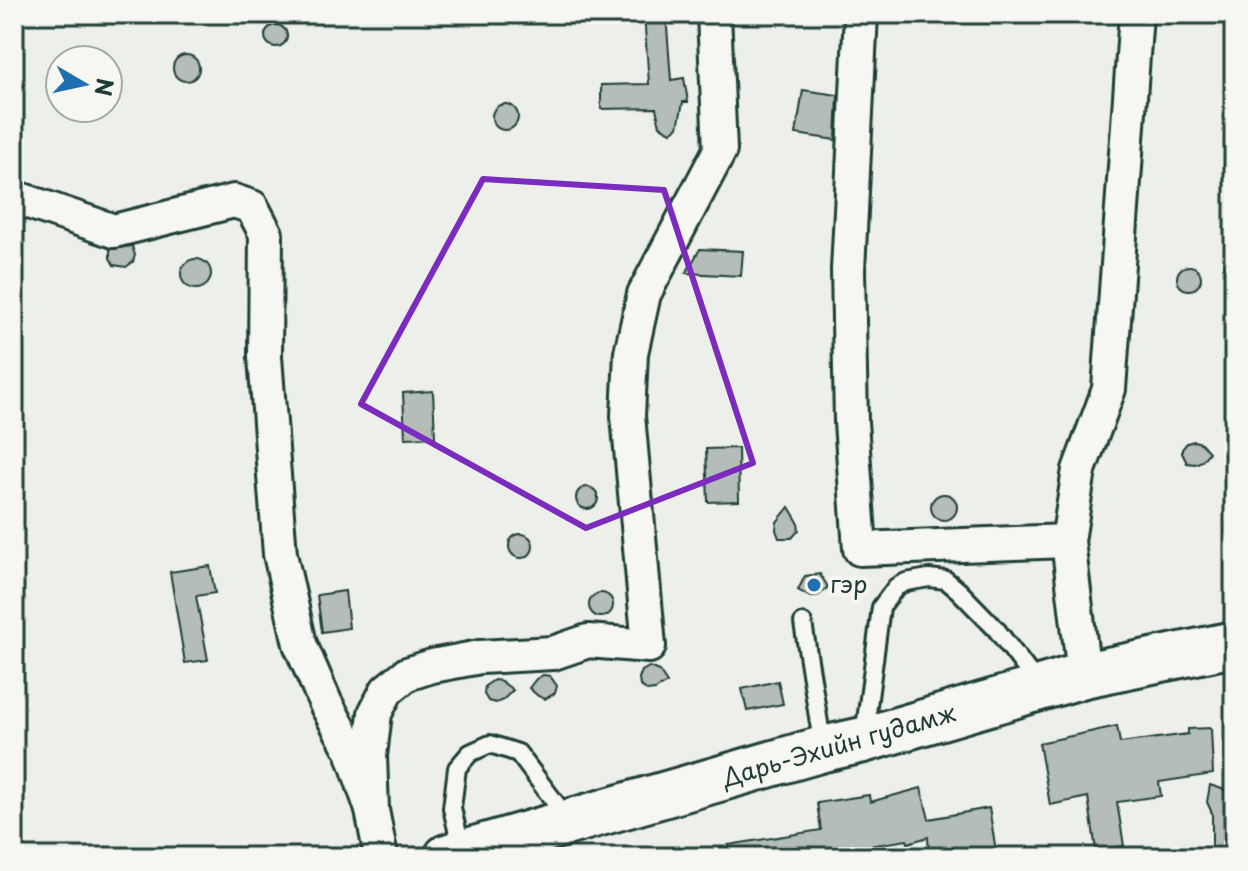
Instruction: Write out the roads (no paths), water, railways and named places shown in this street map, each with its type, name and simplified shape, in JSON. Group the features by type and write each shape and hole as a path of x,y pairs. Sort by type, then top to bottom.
{"main road":[{"name":"Дарь-Эхийн гудамж","path":"455,855 1084,675 1234,644"}],"street":[{"path":"372,810 370,756 375,713 387,690 407,674 480,657 553,653 588,641 649,646 628,416 631,353 644,294 720,150 714,14"},
{"path":"861,14 848,270 851,422 860,549 1068,541"},
{"path":"1084,675 1068,541 1079,470 1109,389 1136,14"},
{"path":"14,197 114,231 234,201 252,207 266,234 265,357 280,554 300,644 326,704 352,751 372,810 381,857"}],"lane":[{"path":"843,745 881,607 896,587 906,582 929,578 946,580 996,629 1041,688"},
{"path":"803,623 843,745"},
{"path":"455,855 452,808 457,768 470,753 490,744 518,753 570,822"}],"place":[{"name":"гэр","path":"814,585"}]}
